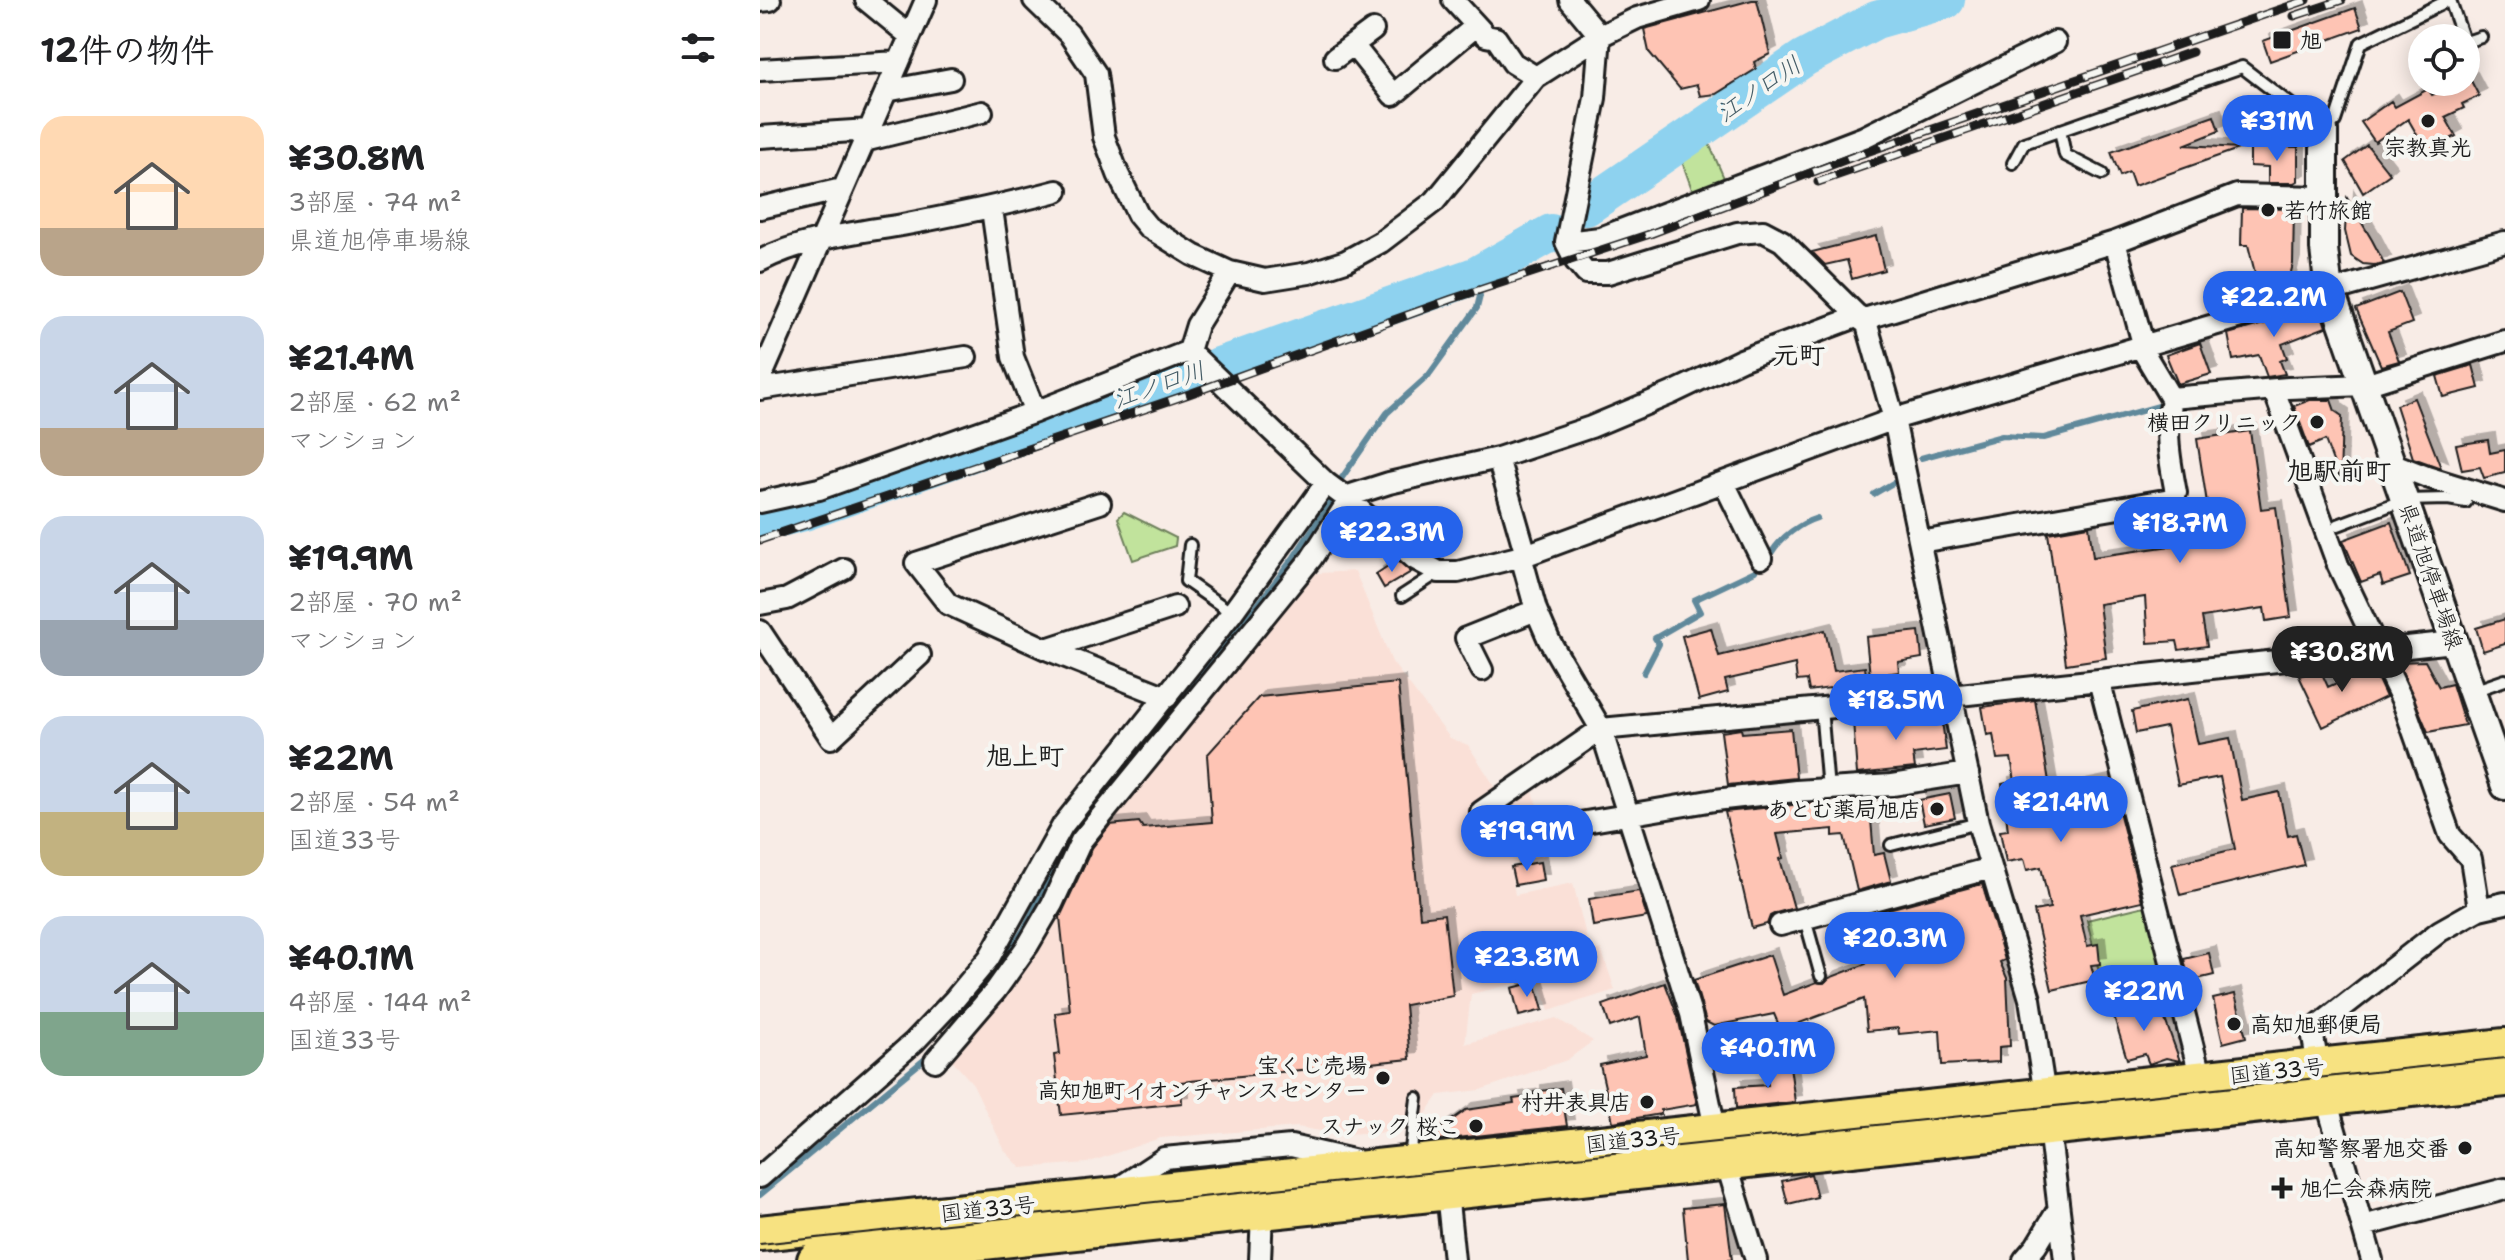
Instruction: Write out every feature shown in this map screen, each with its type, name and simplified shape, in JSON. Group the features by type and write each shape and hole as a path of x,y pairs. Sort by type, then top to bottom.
{"highway":[{"name":"国道33号","path":"2047,1111 2209,1111 2322,1083 2505,1046"},
{"name":"国道33号","path":"760,1233 1107,1196 1403,1177 2047,1111 2201,1078 2322,1083 2505,1079"},
{"name":"国道33号","path":"815,1260 1262,1213 1403,1177 1447,1192 1721,1146"}],"main road":[{"name":"県道旭停車場線","path":"2324,130 2324,249 2331,292 2391,463 2419,491 2454,642 2505,786"}],"street":[{"path":"760,1 770,0"},
{"path":"866,0 910,36"},
{"path":"760,380 926,0"},
{"path":"1034,0 1069,34 1096,74 1104,137 1138,215 1148,227 1193,255 1230,272 1265,280 1309,273 1346,261 1381,242 1435,201 1536,77 1600,36 1637,18 1699,0"},
{"path":"1453,0 1486,36 1496,38 1513,63 1536,77"},
{"path":"1570,0 1600,36 1595,98 1566,242 1586,273 1608,273 1737,233 1763,231 1782,241 1867,325 1894,419 1978,823 2030,999 2065,1260"},
{"path":"1353,45 1393,95 1476,26"},
{"path":"1335,58 1373,30"},
{"path":"1566,242 1600,238 1864,137 2055,42"},
{"path":"760,70 899,62"},
{"path":"886,91 951,79"},
{"path":"760,137 866,135 982,112"},
{"path":"760,208 842,189"},
{"path":"760,261 780,250 819,239 992,209 1057,191"},
{"path":"760,1177 925,1053 996,990 1030,915 1063,825 1232,613 1338,492 1498,458 1591,427 1741,360 1860,318 2115,242 2237,195 2323,197"},
{"path":"992,209 1013,357 1035,412"},
{"path":"1920,542 2171,499 2176,493 2167,441 2171,398 2143,347 2115,242"},
{"path":"1193,354 1338,492 1415,559 1439,572 1458,572 1524,556 1894,419 2505,242"},
{"path":"1193,354 1197,325 1230,272"},
{"path":"2171,398 2365,385 2505,341"},
{"path":"760,502 819,489 1193,354"},
{"path":"760,389 966,357"},
{"path":"2274,390 2338,565 2403,702 2450,835 2471,859 2479,909"},
{"path":"1498,458 1536,610 1549,640 1601,729 1629,813 1691,1014 1721,1146 1756,1260"},
{"path":"1724,483 1761,558"},
{"path":"2419,491 2450,493 2498,503"},
{"path":"925,1053 954,1000 1030,915 1081,841 1311,559 1338,492"},
{"path":"1100,503 916,563 948,604 1046,649 1167,697"},
{"path":"760,604 787,599 844,569"},
{"path":"1046,649 1175,607"},
{"path":"1482,670 1466,638 1536,610"},
{"path":"760,631 831,738 920,655"},
{"path":"1481,812 1601,729 1950,696 2454,642"},
{"path":"2099,680 2209,1111"},
{"path":"1568,825 1629,813 1769,794 1892,785 1968,773"},
{"path":"1780,925 1991,868"},
{"path":"2372,1260 2322,1083 2312,1031 2440,931 2479,909 2505,903"},
{"path":"2363,1226 2505,1189"},
{"path":"1447,1192 1454,1260"},
{"path":"2024,1260 2058,1210"},
{"path":"1260,1260 1262,1213"}],"lane":[{"path":"2013,163 2024,143 2242,67 2324,130 2335,121 2361,43 2449,0 2459,24"},
{"path":"2060,130 2065,155 2102,174"},
{"path":"2338,525 2419,491"},
{"path":"2450,493 2466,502"},
{"path":"1190,545 1186,581 1232,613"},
{"path":"1402,596 1439,572"},
{"path":"2472,691 2505,680"},
{"path":"1821,708 1827,778"},
{"path":"1891,845 1978,823"},
{"path":"1805,919 1821,976"},
{"path":"1403,1177 1417,1098"}],"shaded area":[{"path":"1355,571 1392,662 1450,738 1468,745 1503,799 1530,781 1544,828 1545,858 1510,865 1515,895 1573,883 1590,952 1601,949 1615,990 1549,1011 1539,978 1471,994 1465,1044 1556,1018 1593,1041 1567,1060 1480,1090 1439,1095 1421,1121 1401,1132 1338,1134 1297,1127 1160,1138 1087,1163 1021,1168 1005,1151 973,1084 949,1057 1085,842 1303,574"}],"green space":[{"path":"1704,132 1727,185 1694,195 1680,156"},
{"path":"1124,512 1176,538 1175,546 1133,560 1118,518"},
{"path":"2153,904 2172,981 2105,998 2087,920"}],"building":[{"path":"1757,0 1770,54 1754,62 1756,69 1716,94 1700,96 1697,85 1680,89 1649,52 1644,29"},
{"path":"2355,8 2362,28 2270,61 2263,41"},
{"path":"2415,96 2479,96 2445,117 2456,136 2427,152 2408,119 2375,142 2361,122 2391,101 2395,107"},
{"path":"2214,116 2219,131 2184,145 2241,148 2134,186 2129,172 2120,176 2111,152"},
{"path":"2367,145 2390,174 2363,193 2345,161"},
{"path":"2250,146 2298,147 2298,181 2268,183 2268,167 2250,166"},
{"path":"2347,198 2384,263 2363,264 2351,256 2345,231"},
{"path":"2242,208 2294,209 2293,264 2289,280 2261,297 2248,245 2241,245"},
{"path":"1876,236 1884,270 1852,279 1847,260 1825,265 1812,252"},
{"path":"2400,292 2412,323 2388,332 2399,361 2381,366 2356,309"},
{"path":"2313,310 2321,312 2326,327 2282,344 2287,358 2280,361 2285,374 2267,377 2259,355 2233,360 2228,334"},
{"path":"2200,343 2211,374 2178,384 2166,355"},
{"path":"2473,365 2479,388 2443,397 2437,376"},
{"path":"2414,398 2441,468 2413,458 2396,405"},
{"name":"横田クリニック","path":"2310,400 2331,400 2335,411 2342,416 2340,480 2325,440 2309,447 2294,406"},
{"path":"2250,431 2261,509 2276,507 2291,617 2266,621 2264,608 2202,617 2207,646 2179,650 2177,641 2148,643 2145,597 2099,604 2106,658 2066,664 2048,533 2089,526 2093,557 2220,539 2214,502 2207,503 2197,439"},
{"path":"2488,440 2490,453 2505,450 2505,473 2484,478 2480,467 2462,470 2456,445"},
{"path":"2391,522 2410,576 2383,585 2380,575 2361,582 2343,540"},
{"path":"1397,560 1411,572 1384,588 1376,574"},
{"path":"2505,619 2505,644 2483,651 2476,628"},
{"path":"1711,628 1719,656 1825,630 1834,671 1865,667 1867,683 1809,691 1807,680 1797,681 1795,664 1725,680 1728,692 1699,700 1682,636"},
{"path":"1919,631 1922,658 1898,662 1899,672 1870,676 1866,637"},
{"path":"2425,661 2439,687 2452,684 2465,725 2428,732 2398,662"},
{"path":"2372,667 2386,697 2323,727 2299,676 2320,669 2328,687"},
{"path":"1398,683 1420,917 1444,914 1453,996 1405,1005 1410,1059 1181,1082 1182,1103 1061,1115 1054,1055 1060,1054 1055,1013 1070,1011 1060,917 1092,848 1110,825 1139,822 1143,828 1212,822 1207,755 1259,697"},
{"path":"2188,699 2198,744 2230,738 2242,800 2279,792 2288,836 2296,834 2304,865 2180,895 2172,864 2235,849 2220,777 2178,785 2166,727 2136,733 2132,711"},
{"path":"2035,700 2051,793 2111,780 2142,901 2080,915 2087,946 2098,944 2100,964 2091,965 2095,980 2052,990 2034,911 2050,908 2041,867 2027,870 2024,859 2006,862 2000,831 2008,830 2002,784 2015,781 2011,758 1997,759 1993,734 1987,735 1982,707"},
{"path":"1941,714 1946,750 1913,754 1915,768 1857,774 1853,721"},
{"path":"1741,729 1742,733 1791,729 1796,778 1728,785 1721,732"},
{"name":"あとむ薬局旭店","path":"1950,794 1955,818 1924,824 1919,800"},
{"path":"1821,802 1822,813 1870,808 1874,855 1884,853 1891,881 1857,891 1844,835 1833,836 1833,829 1777,834 1783,858 1780,859 1794,908 1776,913 1770,916 1767,924 1752,928 1725,812"},
{"path":"1540,862 1543,880 1515,885 1511,867"},
{"path":"1982,884 2005,960 2000,962 2007,978 2010,1046 1999,1047 1999,1062 1942,1065 1940,1030 1899,1034 1898,1028 1867,1031 1864,999 1781,1030 1774,1014 1714,1026 1706,1022 1694,980 1770,955 1783,995 1817,982 1824,983 1829,978 1866,964 1851,919"},
{"path":"1639,891 1647,917 1593,926 1589,899"},
{"path":"2209,953 2214,975 2189,981 2184,959"},
{"path":"1535,982 1543,1010 1519,1016 1512,988"},
{"path":"1665,983 1678,1017 1697,1104 1613,1122 1600,1065 1646,1055 1640,1017 1610,1027 1603,1005"},
{"path":"2235,994 2246,1037 2223,1043 2213,999"},
{"path":"2126,1000 2130,1013 2159,1003 2180,1061 2166,1058 2149,1064 2145,1054 2127,1059 2110,1004"},
{"path":"1790,1066 1795,1102 1736,1108 1735,1087 1768,1085 1766,1070"},
{"path":"1561,1088 1567,1126 1439,1140 1437,1131 1466,1110 1514,1103 1513,1099 1534,1096 1534,1092"},
{"path":"1811,1174 1817,1197 1788,1204 1782,1181"},
{"path":"1725,1204 1732,1260 1688,1260 1683,1208"}],"waterway":[{"name":"江ノ口川","path":"1586,207 1804,58 1876,20 1946,0"},
{"name":"江ノ口川","path":"760,523 804,512 1475,276 1551,233"},
{"path":"960,1017 1023,931 1072,835 1294,557 1328,506 1339,482 1387,413 1428,376 1477,308 1480,296"},
{"path":"1921,458 2002,436 2044,438 2166,404"},
{"path":"1874,494 1893,483"},
{"path":"1772,552 1792,531 1817,518"},
{"path":"1644,673 1659,644 1655,638 1700,612 1694,600 1755,571"},
{"path":"760,1195 925,1059 931,1050"}],"tram line":[{"path":"760,1244 2505,1058"}],"railway":[{"path":"760,540 1189,394 1452,299 1650,234 1855,156 2307,0"},
{"path":"2294,16 2342,0"},
{"path":"1818,182 2192,52"}],"place":[{"name":"旭","path":"2282,40"},
{"name":"宗教真光","path":"2428,121"},
{"name":"若竹旅館","path":"2268,210"},
{"name":"横田クリニック","path":"2317,422"},
{"name":"あとむ薬局旭店","path":"1937,809"},
{"name":"高知旭郵便局","path":"2234,1024"},
{"name":"宝くじ売場 高知旭町イオンチャンスセンター","path":"1383,1078"},
{"name":"村井表具店","path":"1647,1102"},
{"name":"スナック 桜こ","path":"1476,1126"},
{"name":"高知警察署旭交番","path":"2465,1148"},
{"name":"旭仁会森病院","path":"2282,1188"}],"district":[{"name":"元町","path":"1799,354"},
{"name":"旭駅前町","path":"2339,470"},
{"name":"旭上町","path":"1025,755"}]}
